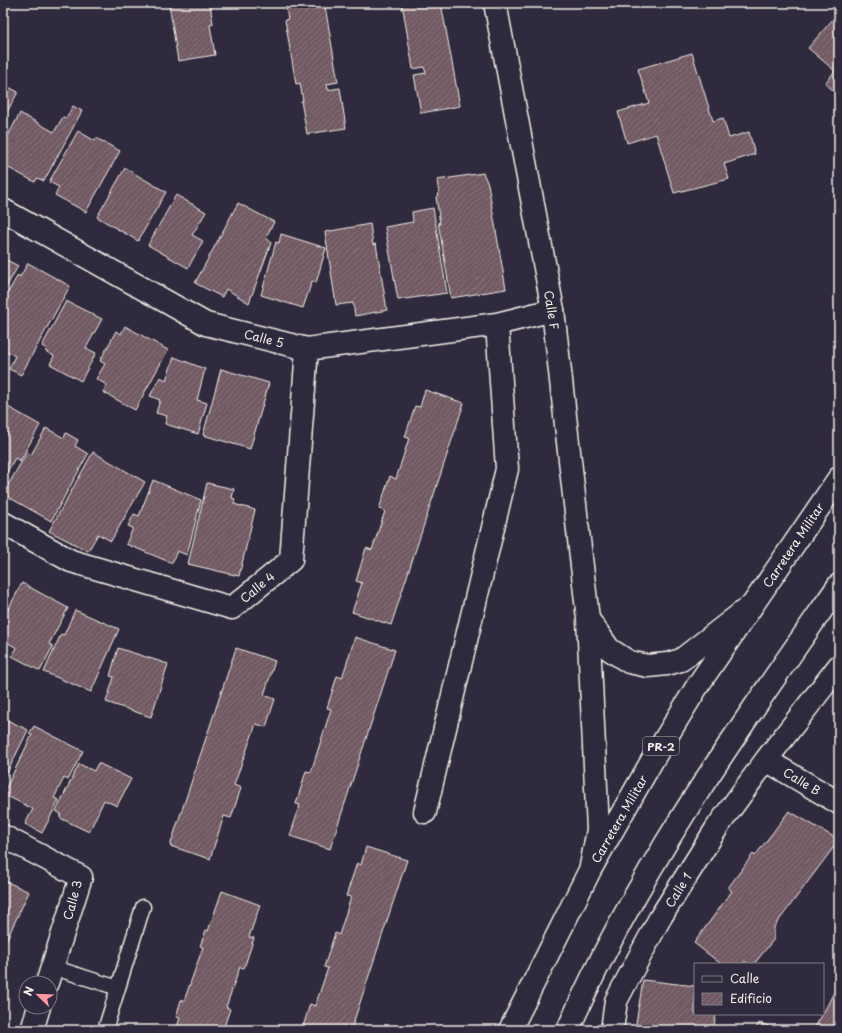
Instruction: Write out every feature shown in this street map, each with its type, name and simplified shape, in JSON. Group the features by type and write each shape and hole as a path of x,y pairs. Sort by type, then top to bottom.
{"street":[{"name":"Calle F","path":"495,3 553,310 588,620 598,830 591,868"},
{"name":"Calle 5","path":"3,210 206,324 307,349 497,324 553,310"},
{"path":"425,812 507,470 497,324"},
{"name":"Calle 4","path":"3,523 71,561 232,608 290,560 307,349"},
{"name":"Carretera Militar","path":"510,1030 591,868 653,759 698,685 839,478"},
{"path":"568,1030 584,995 639,889 700,787 839,585"},
{"path":"588,620 609,649 629,662 648,666 661,665 681,660 752,605"},
{"name":"Calle 1","path":"612,1030 616,1001 668,905 718,826 766,760 839,666"},
{"name":"Calle B","path":"766,760 839,803"},
{"name":"Calle 3","path":"3,836 81,877 50,975"},
{"path":"600,1030 616,1001"},
{"path":"32,1030 37,1015"}],"lane":[{"path":"105,1030 144,907"},
{"path":"58,977 118,988"}],"building":[{"path":"285,3 312,3 312,9 325,6 338,82 327,84 328,90 340,88 346,128 307,134 301,101 303,101 300,83 296,84 285,20 288,19"},
{"path":"402,3 441,3 460,106 421,113 414,75 426,73 424,67 413,69"},
{"path":"169,4 210,4 213,24 210,25 215,55 178,61"},
{"path":"834,18 839,23 839,96 825,83 835,71 808,48"},
{"path":"692,53 713,121 723,118 729,138 749,132 755,154 724,164 729,179 674,193 656,134 627,143 618,112 649,103 638,69"},
{"path":"3,84 18,92 3,119"},
{"path":"73,106 82,111 44,181 37,178 35,182 3,165 3,145 20,113 54,132 63,117 66,118"},
{"path":"78,131 95,141 96,138 120,151 86,212 55,195 59,187 49,182"},
{"path":"125,168 166,192 138,241 97,217"},
{"path":"483,173 488,184 506,289 451,298 438,222 440,224 436,197 439,194 437,180"},
{"path":"176,195 206,212 192,235 203,241 188,268 148,245"},
{"path":"238,203 274,222 266,237 271,243 249,303 226,289 222,297 195,283"},
{"path":"433,208 447,293 398,300 385,227 413,222 412,212"},
{"path":"370,224 373,245 376,244 387,310 355,316 353,303 336,305 325,232"},
{"path":"281,234 326,248 316,283 312,281 303,308 261,295 276,242 279,243"},
{"path":"3,258 18,266 3,293"},
{"path":"28,263 70,286 21,375 9,369 15,356 3,349 3,301 18,275 20,277"},
{"path":"66,301 102,319 86,348 96,353 81,381 50,364 54,356 45,351 47,349 42,346"},
{"path":"125,326 168,350 135,410 103,392 107,385 96,379 105,364 100,361 116,331 121,334"},
{"path":"174,357 205,369 197,400 207,403 198,434 165,424 167,416 156,413 160,400 150,396 160,377 166,380"},
{"path":"221,369 269,383 250,449 203,435"},
{"path":"425,390 464,403 391,625 352,612 362,583 356,581 366,548 372,550 385,511 379,509 390,476 396,479 409,438 405,437 415,406 420,407"},
{"path":"3,404 40,425 20,461 15,458 3,479"},
{"path":"46,428 64,438 66,433 78,440 75,446 88,454 51,521 3,494 27,452 31,455"},
{"path":"93,452 145,482 111,541 98,534 88,551 49,531"},
{"path":"153,480 201,500 187,555 177,551 172,563 126,544 133,528 128,526 134,514 139,516"},
{"path":"207,483 234,489 232,498 235,499 234,504 255,510 239,576 188,564"},
{"path":"22,583 68,608 49,644 53,646 40,671 12,656 17,648 3,640 3,619"},
{"path":"75,610 119,629 91,692 44,672 61,634 64,635"},
{"path":"355,637 395,650 330,849 290,836 300,805 296,804 306,771 311,772 331,709 327,708 337,676 342,678"},
{"path":"118,648 168,664 151,717 106,702 114,677 110,676"},
{"path":"236,648 275,661 264,695 275,699 266,727 256,724 234,785 241,788 231,818 224,816 210,859 170,846"},
{"path":"3,718 28,730 3,781"},
{"path":"34,726 83,751 68,780 64,778 54,798 59,800 42,833 25,824 33,809 3,794 32,735 29,734"},
{"path":"98,763 131,779 117,806 104,800 89,832 60,818 61,814 56,811 79,764 94,771"},
{"path":"789,811 839,840 774,927 774,939 755,963 747,963 745,961 744,963 720,963 694,943 732,891 728,888 753,854 755,856"},
{"path":"366,847 407,860 351,1030 302,1030 310,1004 315,1006 328,968 324,967 335,933 339,935 351,897 346,896 357,863 361,865"},
{"path":"3,880 29,892 3,947"},
{"path":"222,891 260,905 249,937 254,938 244,968 240,967 226,1007 230,1009 223,1030 176,1030 180,1018 176,1017 181,1000 184,1001 203,947 200,946 206,930 208,931"},
{"path":"643,980 694,986 694,1015 716,1015 713,1030 635,1030"},
{"path":"839,982 839,1030 813,1030 822,1015 824,1015 824,1012"},
{"path":"759,1023 782,1030 755,1030"}]}
